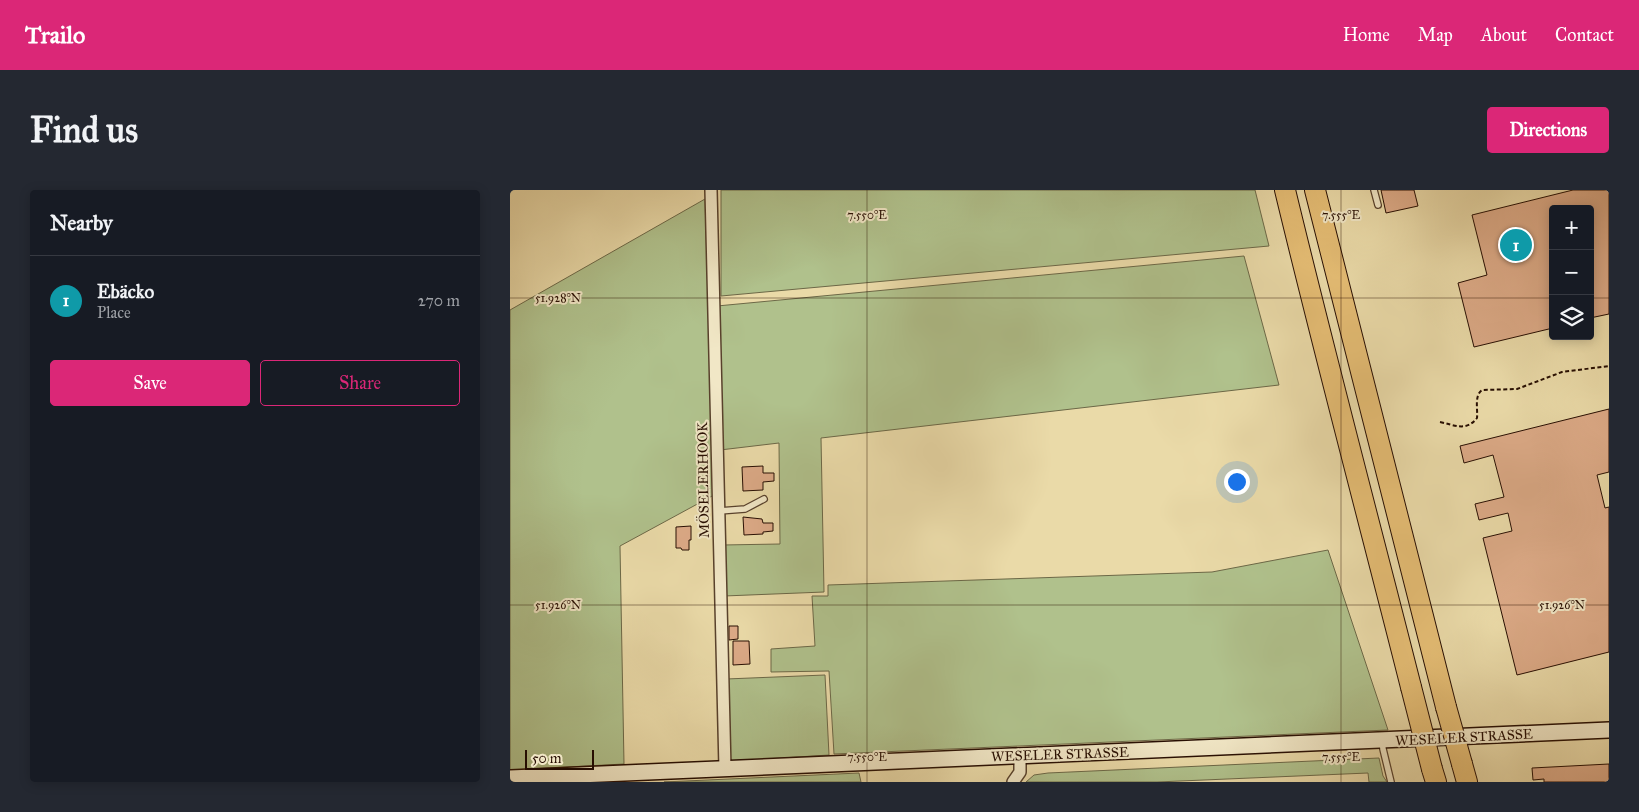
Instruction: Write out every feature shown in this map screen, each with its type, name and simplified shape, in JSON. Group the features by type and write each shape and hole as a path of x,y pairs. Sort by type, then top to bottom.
{"highway":[{"path":"1285,190 1321,340 1434,776"},
{"path":"1315,190 1464,773"}],"main road":[{"name":"WESELER STRASSE","path":"510,778 1609,730"}],"street":[{"name":"MÖSELERHOOK","path":"712,190 725,769"},
{"path":"1013,782 1020,772 1020,756"}],"lane":[{"path":"1374,190 1378,205"},
{"path":"719,511 745,509 764,499"},
{"path":"1382,740 1392,782"}],"path":[{"path":"1440,422 1466,427 1471,424 1477,418 1476,405 1478,394 1482,390 1517,390 1562,372 1609,366"}],"green space":[{"path":"721,190 1255,190 1269,246 721,296"},
{"path":"705,199 714,495 620,546 624,764 510,770 510,310"},
{"path":"1244,256 1279,385 821,438 824,592 724,596 723,545 780,544 779,443 720,450 717,306"},
{"path":"1328,550 1388,730 834,754 829,671 771,672 771,649 815,646 812,596 828,596 828,585 1212,572"},
{"path":"825,675 829,755 733,761 729,758 726,679"},
{"path":"1379,758 1383,776 1387,782 1369,782 1368,773 1157,782 1026,782 1034,775 1048,773"},
{"path":"859,773 861,782 664,782"}],"building":[{"path":"1381,190 1414,190 1418,206 1386,213"},
{"path":"1573,190 1609,190 1609,314 1594,317 1594,205 1549,205 1549,329 1474,347 1458,283 1487,275 1472,215"},
{"path":"1609,409 1609,472 1597,475 1605,508 1609,507 1609,652 1517,675 1483,538 1512,531 1508,513 1479,520 1475,504 1504,497 1493,455 1464,463 1460,446"},
{"path":"763,466 763,473 774,473 774,481 763,482 763,490 743,491 742,467"},
{"path":"743,517 762,519 763,523 773,523 773,531 763,532 763,534 744,535"},
{"path":"691,526 689,550 676,548 676,527"},
{"path":"729,626 738,626 738,639 729,640"},
{"path":"733,641 749,641 750,664 733,665"},
{"path":"1609,764 1609,782 1544,782 1544,779 1533,780 1532,768"}],"place":[{"name":"Ebäcko","path":"1516,245"}]}
